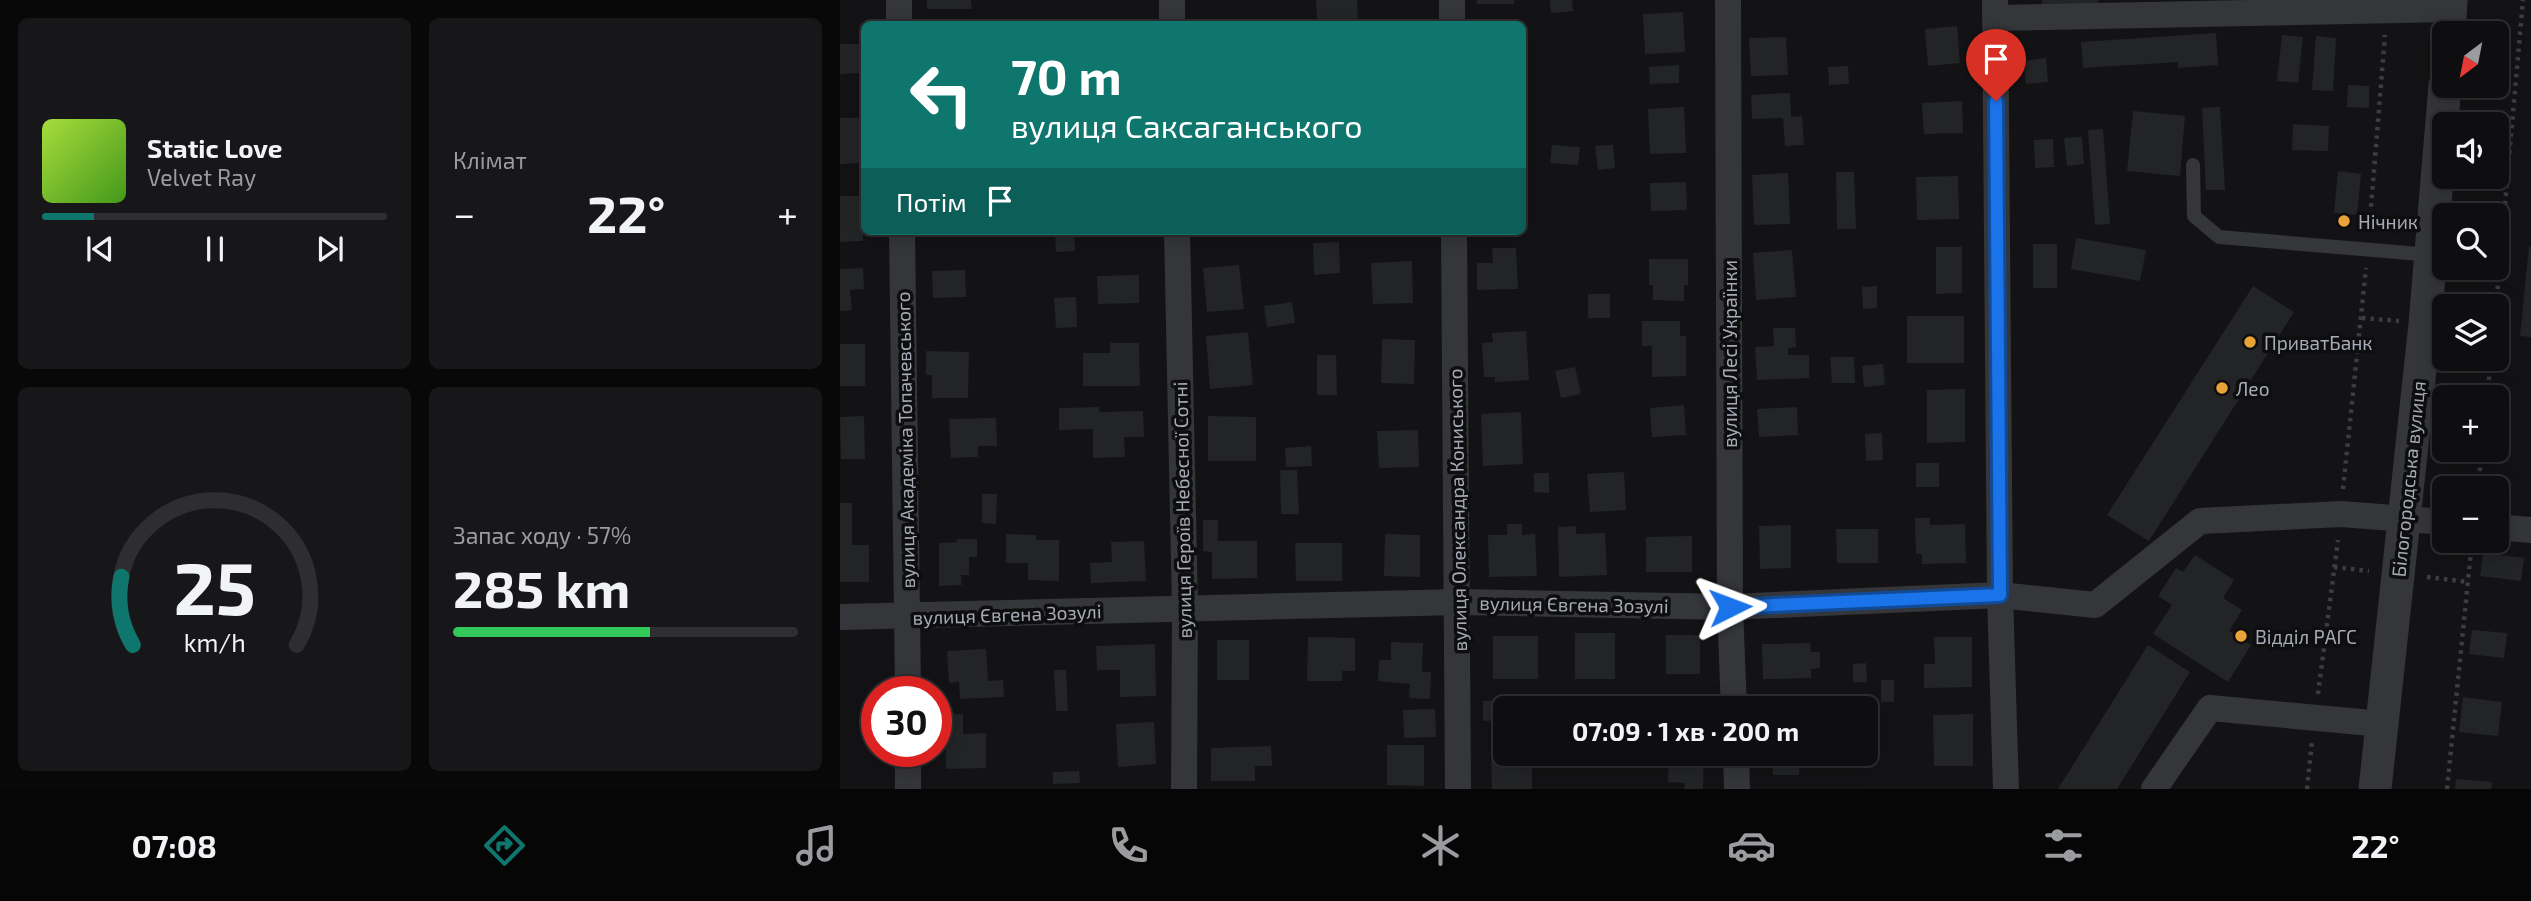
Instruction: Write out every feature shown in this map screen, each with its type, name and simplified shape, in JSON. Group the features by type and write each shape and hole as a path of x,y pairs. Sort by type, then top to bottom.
{"street":[{"path":"899,0 899,21"},
{"path":"1172,0 1172,21"},
{"path":"1452,0 1452,21"},
{"name":"вулиця Лесі Українки","path":"1728,0 1730,607 1733,696"},
{"path":"2006,789 2000,595 1996,9 2387,9 2450,14"},
{"name":"Білогородська вулиця","path":"2436,203 2444,98"},
{"name":"вулиця Академіка Топачевського","path":"902,235 908,676"},
{"name":"вулиця Героїв Небесної Сотні","path":"1177,235 1185,609 1184,789"},
{"name":"вулиця Олександра Кониського","path":"1454,235 1459,602 1458,789"},
{"name":"Білогородська вулиця","path":"2375,789 2432,255"},
{"name":"вулиця Євгена Зозулі","path":"840,617 1459,602 1730,607 2000,595 2095,605 2200,521 2340,514 2432,521"},
{"path":"2509,528 2531,530"},
{"path":"2154,789 2210,708 2382,724"},
{"path":"1736,766 1737,789"},
{"path":"908,767 908,789"}],"lane":[{"path":"2193,165 2194,216 2219,237 2432,255"}],"path":[{"path":"2497,294 2523,0"},
{"path":"2307,789 2368,249 2387,9"},
{"path":"2447,789 2471,553"}],"building":[{"path":"927,0 971,0 972,9 927,9"},
{"path":"1316,0 1357,0 1358,21 1317,21"},
{"path":"1477,0 1514,0 1514,4 1477,4"},
{"path":"1550,0 1572,0 1573,11 1551,13"},
{"path":"2042,0 2098,0 2098,7 2042,7"},
{"path":"1683,12 1685,52 1645,54 1643,14"},
{"path":"1957,26 1960,63 1928,66 1925,29"},
{"path":"2216,33 2218,65 2178,68 2178,62 2083,68 2081,42"},
{"path":"2282,35 2303,37 2298,83 2277,81"},
{"path":"2316,36 2336,38 2333,91 2312,90"},
{"path":"1786,37 1788,75 1751,76 1749,38"},
{"path":"840,44 861,44 861,73 840,74"},
{"path":"2046,58 2048,82 2026,84 2023,61"},
{"path":"1679,65 1679,83 1650,84 1649,67"},
{"path":"1848,66 1849,84 1829,85 1828,67"},
{"path":"2348,85 2369,86 2369,108 2347,107"},
{"path":"1790,93 1791,117 1802,116 1804,145 1785,146 1783,118 1752,119 1751,95"},
{"path":"1962,101 1963,133 1924,134 1922,103"},
{"path":"1684,107 1686,153 1650,154 1648,109"},
{"path":"2220,107 2225,190 2206,190 2202,108"},
{"path":"2133,111 2185,116 2180,176 2127,171"},
{"path":"840,118 861,118 861,163 840,164"},
{"path":"2293,124 2329,126 2328,151 2292,150"},
{"path":"2103,129 2110,224 2095,225 2088,130"},
{"path":"1526,130 1527,130 1526,159"},
{"path":"2082,137 2084,164 2067,166 2064,138"},
{"path":"2053,139 2054,167 2035,168 2034,140"},
{"path":"1552,145 1580,147 1578,165 1550,163"},
{"path":"1613,145 1615,168 1598,170 1595,146"},
{"path":"2338,171 2361,174 2357,215 2334,213"},
{"path":"1836,172 1854,172 1856,229 1837,229"},
{"path":"1788,173 1790,224 1754,225 1752,175"},
{"path":"1958,176 1959,219 1917,220 1916,177"},
{"path":"1686,182 1687,210 1651,211 1650,183"},
{"path":"840,196 861,196 863,241 840,242"},
{"path":"1055,235 1074,235 1075,251 1056,252"},
{"path":"2076,238 2146,250 2140,281 2071,269"},
{"path":"1339,242 1340,273 1314,275 1313,243"},
{"path":"2033,244 2057,244 2057,288 2033,288"},
{"path":"1936,247 1962,247 1962,293 1936,294"},
{"path":"2531,247 2531,337 2520,336"},
{"path":"1492,248 1516,248 1518,289 1477,290 1477,263 1493,263"},
{"path":"1792,250 1796,297 1756,300 1753,253"},
{"path":"1649,259 1688,259 1688,285 1684,285 1684,301 1653,300 1653,285 1649,285"},
{"path":"1412,261 1413,303 1373,304 1371,263"},
{"path":"1239,265 1244,309 1207,312 1203,268"},
{"path":"863,268 864,289 850,290 852,310 840,311 840,269"},
{"path":"965,270 966,297 933,298 932,271"},
{"path":"1139,275 1139,303 1098,304 1097,276"},
{"path":"1877,286 1877,308 1863,309 1862,287"},
{"path":"2253,286 2294,312 2149,541 2107,515"},
{"path":"1588,294 1610,294 1610,318 1588,318"},
{"path":"1076,297 1077,327 1056,328 1054,298"},
{"path":"1292,302 1295,323 1267,327 1264,306"},
{"path":"1907,316 1964,316 1964,363 1907,363"},
{"path":"1642,321 1680,321 1680,336 1686,336 1686,376 1652,377 1652,346 1642,346"},
{"path":"1773,328 1795,328 1796,347 1788,348 1788,355 1809,355 1809,378 1757,380 1755,347 1774,346"},
{"path":"1526,331 1529,380 1495,382 1495,377 1484,377 1482,343 1493,342 1492,333"},
{"path":"1248,332 1253,385 1210,389 1206,336"},
{"path":"1382,339 1415,340 1414,384 1381,383"},
{"path":"1110,343 1139,343 1140,386 1083,386 1083,353 1110,353"},
{"path":"840,344 865,344 865,386 840,386"},
{"path":"926,351 969,352 968,398 932,398 932,375 926,375"},
{"path":"1317,355 1336,355 1337,395 1317,395"},
{"path":"1830,357 1854,357 1855,383 1832,383"},
{"path":"1883,364 1885,385 1864,387 1862,366"},
{"path":"1575,367 1581,394 1561,398 1555,371"},
{"path":"1965,389 1965,442 1927,443 1927,390"},
{"path":"1684,405 1686,435 1652,437 1650,408"},
{"path":"1099,407 1099,412 1143,411 1144,437 1124,437 1125,457 1093,458 1093,429 1059,430 1059,408"},
{"path":"1797,407 1798,435 1759,437 1757,409"},
{"path":"1521,412 1523,464 1483,466 1481,414"},
{"path":"864,416 865,459 841,459 840,417"},
{"path":"1208,416 1256,417 1256,461 1208,461"},
{"path":"996,418 997,446 978,446 978,457 951,458 949,419"},
{"path":"1418,430 1419,467 1379,468 1377,431"},
{"path":"1882,433 1883,460 1866,461 1865,434"},
{"path":"1311,446 1312,466 1286,467 1285,448"},
{"path":"1916,463 1939,463 1939,487 1916,487"},
{"path":"1280,470 1297,470 1299,514 1281,514"},
{"path":"1624,472 1626,510 1590,512 1587,474"},
{"path":"1534,473 1549,473 1549,493 1534,492"},
{"path":"982,494 997,494 996,524 982,523"},
{"path":"840,503 852,503 852,545 869,545 869,582 840,582"},
{"path":"1915,518 1930,518 1930,525 1965,524 1966,563 1922,564 1922,554 1916,554"},
{"path":"1203,520 1218,520 1218,541 1257,541 1257,578 1212,579 1212,552 1203,551"},
{"path":"1507,524 1522,524 1522,535 1535,534 1537,576 1489,577 1488,535 1507,535"},
{"path":"1791,525 1791,568 1760,569 1759,526"},
{"path":"1576,526 1576,534 1605,533 1607,575 1559,577 1558,527"},
{"path":"1836,529 1878,529 1878,563 1837,563"},
{"path":"1006,534 1036,535 1036,540 1059,540 1059,581 1028,580 1028,563 1006,563"},
{"path":"1385,534 1420,535 1420,577 1384,576"},
{"path":"1692,536 1692,572 1646,572 1646,537"},
{"path":"956,539 977,539 977,557 969,557 969,575 961,575 962,585 939,586 939,543 957,542"},
{"path":"1144,541 1146,581 1091,583 1090,563 1112,562 1111,542"},
{"path":"1295,543 1342,543 1342,581 1296,581"},
{"path":"2483,553 2524,558 2521,581 2480,576"},
{"path":"2195,555 2234,580 2223,598 2242,610 2229,631 2251,645 2228,682 2153,634 2172,605 2158,596 2176,568 2183,572"},
{"path":"2472,630 2507,633 2504,658 2469,654"},
{"path":"1575,633 1615,633 1615,679 1575,679"},
{"path":"1666,635 1700,635 1700,674 1666,674"},
{"path":"1493,636 1538,636 1538,679 1493,679"},
{"path":"1308,637 1355,638 1355,671 1342,671 1342,681 1307,681"},
{"path":"1934,637 1972,637 1972,687 1924,688 1924,664 1935,664"},
{"path":"1217,640 1249,640 1249,680 1217,680"},
{"path":"1391,642 1423,643 1422,672 1431,672 1430,699 1409,698 1410,684 1378,681 1379,660 1391,660"},
{"path":"1810,643 1811,652 1820,652 1820,668 1811,669 1811,678 1763,679 1762,644"},
{"path":"1155,644 1156,696 1120,697 1120,670 1097,670 1096,646"},
{"path":"2148,645 2190,672 2117,789 2058,789"},
{"path":"986,649 988,681 1003,680 1004,697 960,699 959,682 952,683 952,676 949,676 947,651"},
{"path":"1866,663 1867,682 1853,682 1853,664"},
{"path":"1054,670 1066,670 1068,711 1056,711"},
{"path":"1881,680 1894,680 1894,702 1881,702"},
{"path":"2463,697 2502,702 2498,736 2459,732"},
{"path":"1483,701 1493,701 1493,721 1483,721"},
{"path":"1435,709 1436,737 1404,738 1403,710"},
{"path":"952,714 963,714 963,734 986,733 986,768 946,769 952,767"},
{"path":"1973,714 1973,766 1934,766 1933,715"},
{"path":"1154,722 1156,764 1118,767 1116,724"},
{"path":"1387,745 1424,745 1424,786 1387,785"},
{"path":"1271,746 1272,766 1255,766 1255,781 1211,781 1211,748"},
{"path":"1491,756 1493,766 1532,766 1532,789 1492,789"},
{"path":"1669,766 1704,766 1703,789 1684,789 1685,783 1668,782"},
{"path":"1773,766 1799,766 1799,775 1773,775"},
{"path":"1079,771 1080,783 1053,784 1053,772"},
{"path":"2456,779 2492,782 2491,789 2455,789"}],"place":[{"name":"Нічник","path":"2344,221"},
{"name":"ПриватБанк","path":"2250,342"},
{"name":"Лео","path":"2222,388"},
{"name":"Відділ РАГС","path":"2241,636"}],"route":[{"path":"1730,607 2000,595 1996,101"}]}
